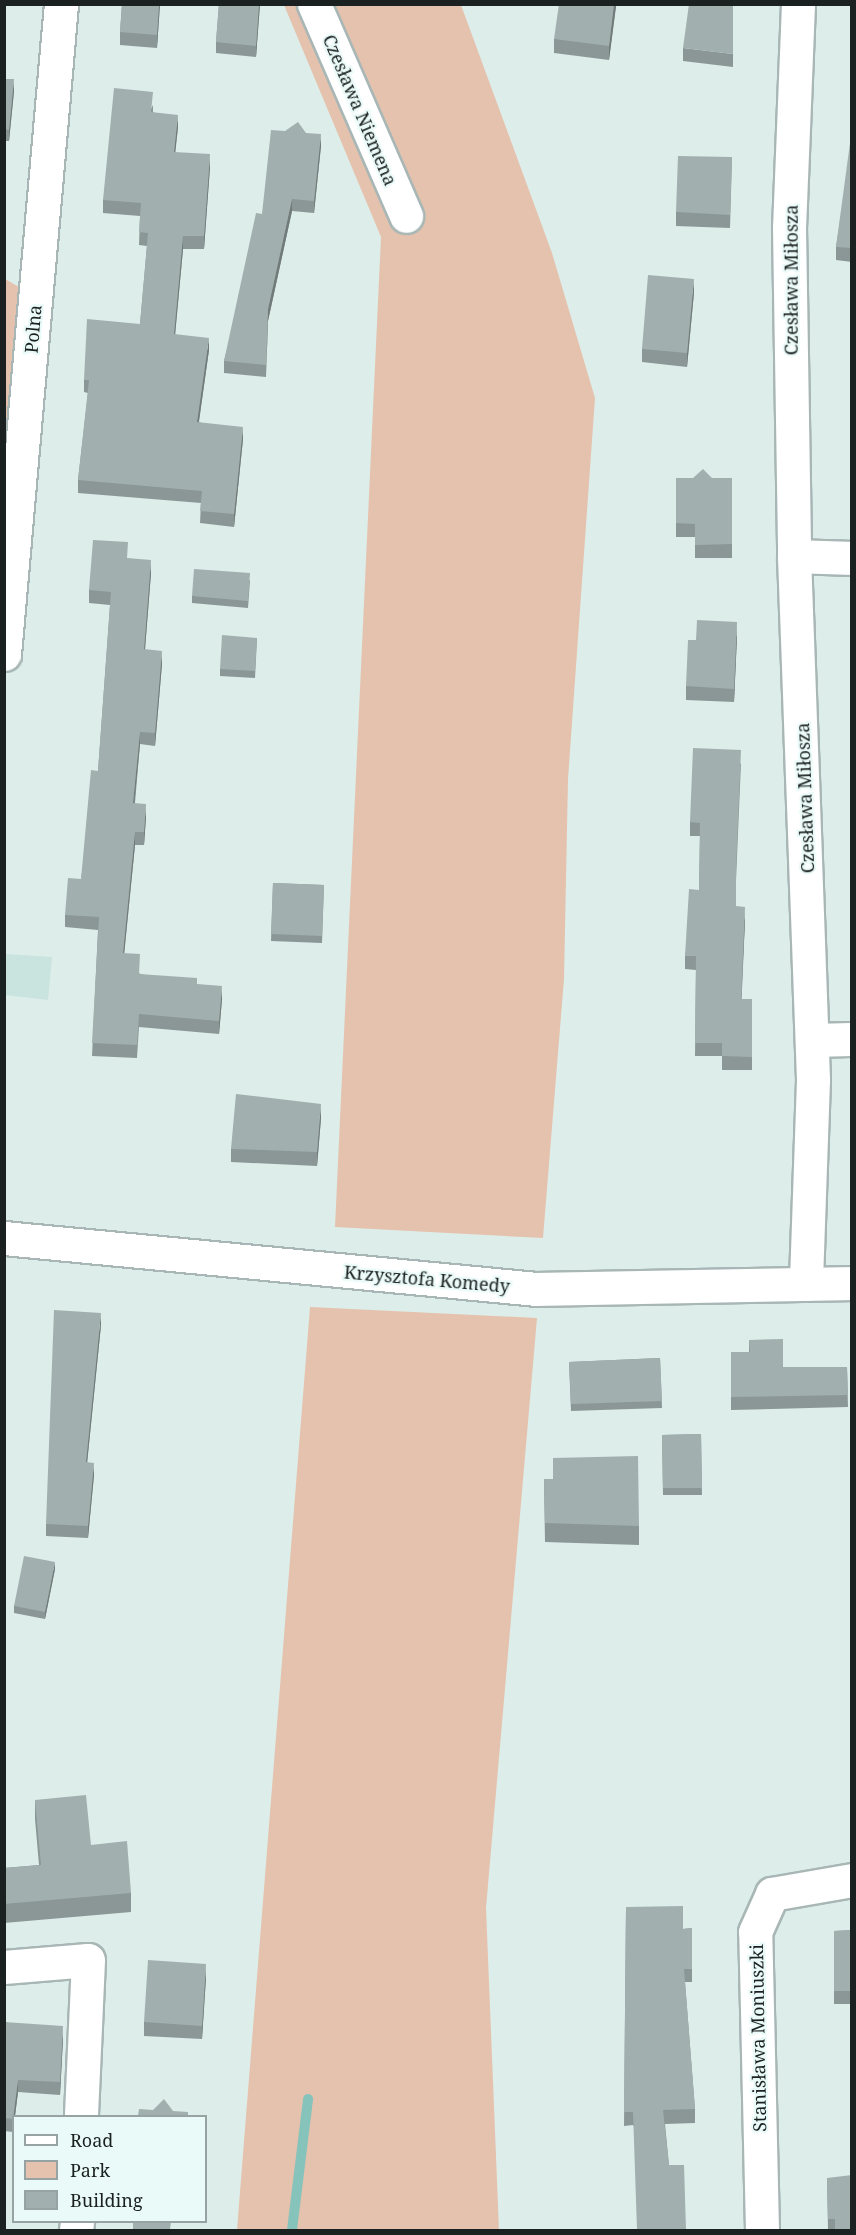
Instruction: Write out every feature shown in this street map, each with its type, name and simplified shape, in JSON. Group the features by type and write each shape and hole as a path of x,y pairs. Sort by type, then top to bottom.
{"street":[{"name":"Polna","path":"4,654 61,4"},
{"name":"Czesława Niemena","path":"314,4 406,216"},
{"name":"Czesława Miłosza","path":"798,4 789,227 794,556 812,1040 806,1284"},
{"path":"794,556 852,558"},
{"path":"812,1040 852,1039"},
{"name":"Krzysztofa Komedy","path":"4,1238 537,1289 852,1283"},
{"name":"Stanisława Moniuszki","path":"762,2230 755,1932 772,1894 852,1880"},
{"path":"4,1967 88,1960 81,2115"}],"shaded area":[{"path":"6,954 52,957 48,1000 5,995"}],"green space":[{"path":"284,5 296,5 302,18 326,5 461,5 552,253 595,398 568,779 564,979 543,1238 335,1227 381,237"},
{"path":"4,279 19,287 5,456"},
{"path":"310,1307 537,1318 486,1908 499,2230 237,2230"}],"building":[{"path":"122,4 159,4 157,35 120,32"},
{"path":"219,4 259,4 256,46 216,42"},
{"path":"559,4 614,4 609,46 554,39"},
{"path":"689,4 733,4 733,54 683,48"},
{"path":"4,79 14,79 9,130 4,129"},
{"path":"114,88 153,92 151,112 178,115 174,152 210,154 204,236 183,236 174,334 209,338 197,422 243,427 234,514 200,511 202,491 78,480 89,380 84,380 87,319 140,324 148,233 139,232 141,203 103,200"},
{"path":"298,122 306,133 321,134 314,201 292,199 268,309 266,365 224,361 256,213 262,214 271,130 285,131"},
{"path":"850,143 852,143 852,248 836,247"},
{"path":"678,156 732,157 730,215 676,212"},
{"path":"648,275 694,279 687,353 642,349"},
{"path":"703,469 712,478 732,478 732,544 695,545 695,524 676,523 676,478 693,478"},
{"path":"93,540 128,542 127,558 151,560 144,649 162,651 155,733 140,732 133,803 146,804 144,832 135,832 123,953 140,954 139,974 197,978 197,984 222,986 219,1021 139,1014 137,1045 92,1043 99,917 65,915 68,878 81,879 91,770 98,771 111,592 89,590"},
{"path":"194,569 250,573 248,601 192,596"},
{"path":"697,620 737,622 734,689 686,686 688,640 696,640"},
{"path":"222,635 257,638 255,671 220,669"},
{"path":"693,748 741,750 736,906 745,907 741,999 752,999 752,1057 722,1056 722,1043 695,1043 696,956 685,956 689,889 699,890 700,823 690,822"},
{"path":"273,883 324,885 322,936 271,934"},
{"path":"236,1094 321,1104 317,1152 231,1149"},
{"path":"54,1310 101,1313 86,1462 94,1463 88,1526 46,1524"},
{"path":"783,1339 783,1367 847,1367 848,1395 731,1397 731,1352 750,1352 749,1340"},
{"path":"660,1358 662,1401 571,1404 569,1362"},
{"path":"701,1434 702,1488 663,1488 662,1435"},
{"path":"638,1456 639,1526 545,1523 544,1479 553,1479 553,1458"},
{"path":"24,1556 55,1562 45,1612 14,1606"},
{"path":"86,1795 91,1845 127,1841 131,1893 4,1904 4,1868 41,1865 35,1800"},
{"path":"683,1906 683,1929 692,1928 692,1969 684,1969 695,2109 663,2110 669,2165 684,2165 686,2230 637,2230 633,2112 624,2112 626,1907"},
{"path":"852,1930 852,1991 834,1991 834,1931"},
{"path":"148,1960 206,1964 202,2026 144,2022"},
{"path":"4,2022 63,2026 60,2082 18,2080 14,2115 12,2119 4,2118"},
{"path":"164,2099 173,2111 188,2112 188,2115 138,2115 139,2109 153,2110"},
{"path":"852,2175 852,2230 835,2230 835,2219 828,2219 827,2178"},
{"path":"133,2223 171,2223 170,2229 181,2230 133,2230"}],"waterway":[{"path":"292,2230 308,2099"}]}
